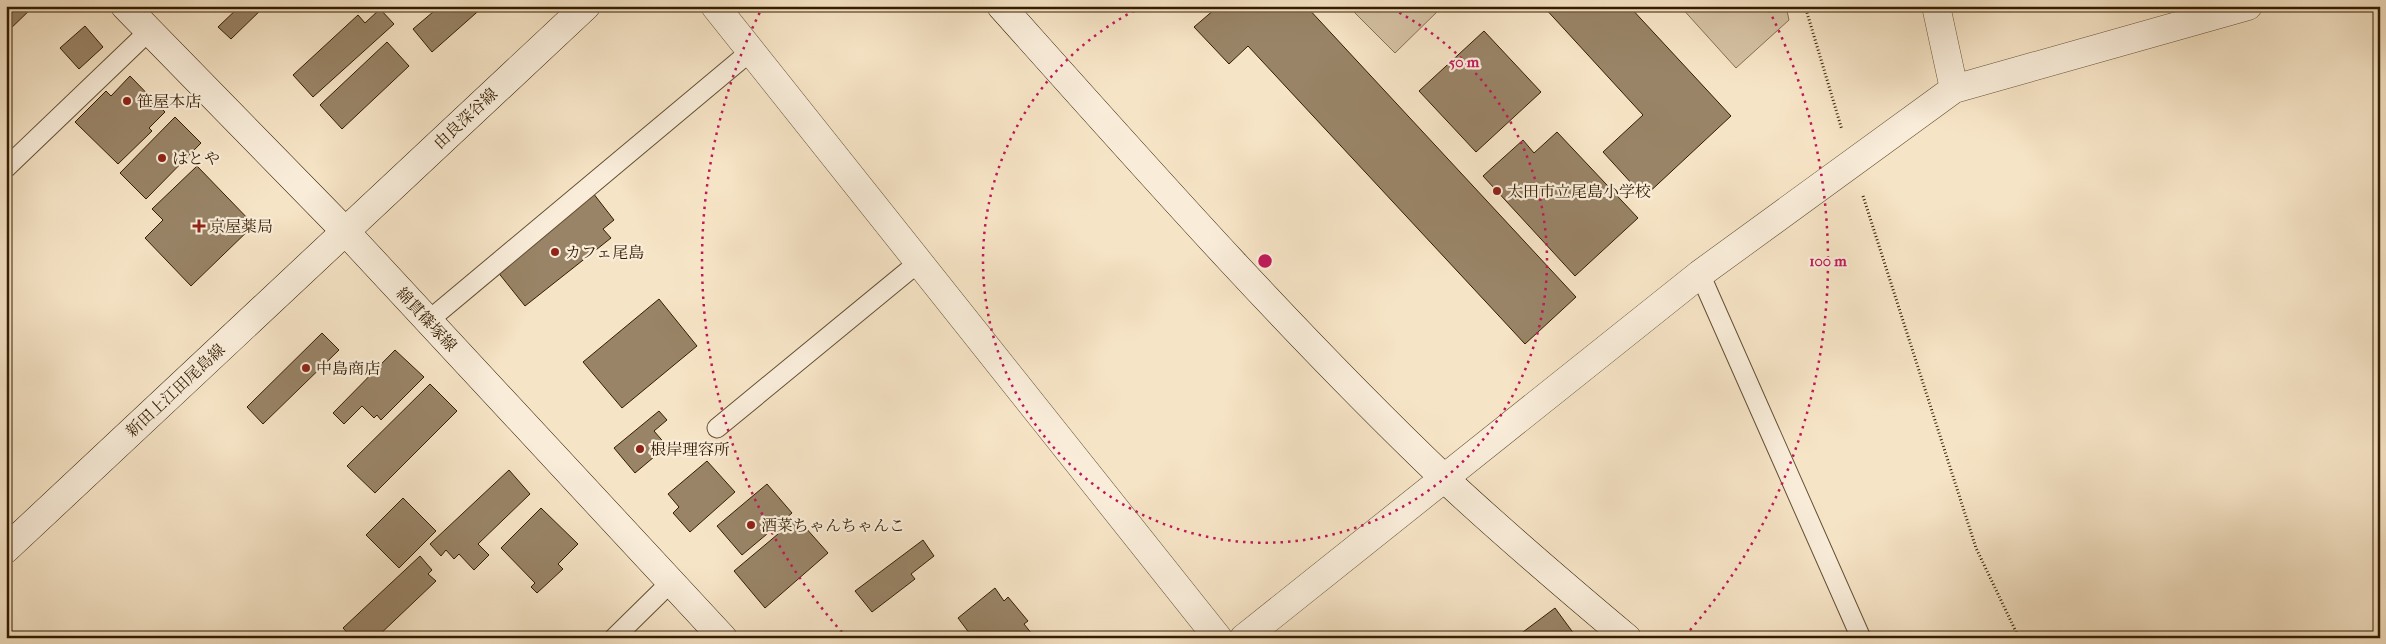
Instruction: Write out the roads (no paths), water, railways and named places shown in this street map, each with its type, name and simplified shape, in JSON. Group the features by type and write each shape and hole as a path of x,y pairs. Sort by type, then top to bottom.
{"street":[{"name":"綿貫篠塚線","path":"125,6 344,230 723,638"},
{"name":"由良深谷線","path":"344,230 586,6"},
{"path":"716,6 1218,638"},
{"path":"1001,6 1124,144 1276,308 1445,479 1561,583 1627,638"},
{"path":"1936,6 1954,89"},
{"path":"1244,638 1700,274 1954,89 2248,6"},
{"name":"新田上江田尾島線","path":"6,549 344,230"}],"lane":[{"path":"6,168 149,31"},
{"path":"428,320 751,51"},
{"path":"717,428 919,262"},
{"path":"1700,274 1861,638"},
{"path":"614,638 671,582"}],"place":[{"name":"笹屋本店","path":"127,101"},
{"name":"はとや","path":"162,158"},
{"name":"太田市立尾島小学校","path":"1497,191"},
{"name":"京屋薬局","path":"199,226"},
{"name":"カフェ尾島","path":"555,252"},
{"name":"中島商店","path":"306,368"},
{"name":"根岸理容所","path":"640,449"},
{"name":"酒菜ちゃんちゃんこ","path":"751,525"}]}
